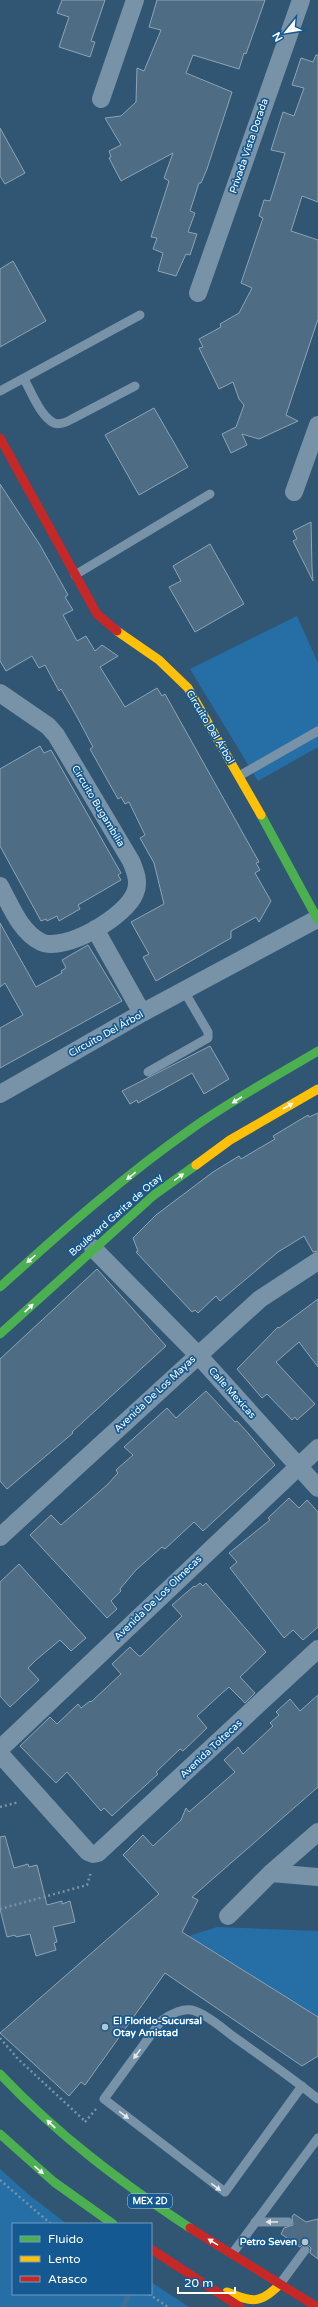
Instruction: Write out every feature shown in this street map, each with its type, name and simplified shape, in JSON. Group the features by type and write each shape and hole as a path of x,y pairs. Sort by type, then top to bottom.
{"main road":[{"name":"Circuito Del Árbol","path":"0,438 97,614 104,622 160,660 188,688 239,776 318,919"},
{"name":"Boulevard Garita de Otay","path":"0,1287 83,1215 177,1139 244,1095 318,1051"},
{"name":"Boulevard Garita de Otay","path":"0,1334 93,1248 154,1195 230,1140 318,1089"},
{"name":"MEX 2D","path":"0,2074 69,2141 103,2167 175,2218 317,2307"},
{"path":"36,2123 71,2150 103,2167"},
{"path":"0,2134 68,2194 112,2223"},
{"path":"152,2250 240,2307"},
{"path":"202,2282 247,2300 258,2301 268,2298 280,2284"}],"street":[{"path":"101,99 135,0"},
{"name":"Privada Vista Dorada","path":"198,293 301,0"},
{"path":"294,492 318,425"},
{"name":"Circuito Bugambilia","path":"0,693 48,726 56,735 131,861 137,879 136,893 127,906 114,917 72,940 56,945 41,942 29,934 0,886"},
{"name":"Circuito Del Árbol","path":"0,1094 142,1013 318,919"},
{"path":"94,929 142,1013"},
{"name":"Calle Mexicas","path":"93,1248 198,1355 318,1488"},
{"name":"Avenida De Los Mayas","path":"0,1537 260,1299 318,1261"},
{"name":"Avenida De Los Olmecas","path":"0,1749 297,1465 318,1448"},
{"name":"Avenida Toltecas","path":"101,1851 318,1649"},
{"path":"0,1754 88,1852 93,1854 101,1851"},
{"path":"228,1916 271,1874 318,1832"},
{"path":"271,1874 318,1877"}],"lane":[{"path":"0,391 140,315"},
{"path":"24,378 46,417 55,423 63,423 72,419 135,386"},
{"path":"75,574 210,494"},
{"path":"239,776 318,730"},
{"path":"148,1072 208,1038 208,1032 184,991"},
{"path":"302,2086 227,2190 221,2190 104,2099 161,2021 171,2014 184,2010 195,2011 221,2028 302,2086 318,2099"},
{"path":"232,2254 318,2138"},
{"path":"255,2222 288,2222"},
{"path":"280,2284 305,2250"}],"path":[{"path":"0,1909 87,1885 101,1851"},
{"path":"0,2038 18,2059 86,2122"},
{"path":"69,2141 104,2099"},
{"path":"0,2180 51,2223"},
{"path":"150,2295 168,2307"}],"shaded area":[{"path":"297,616 318,663 318,747 258,781 190,669"},
{"path":"217,1927 318,1931 318,2017 189,1936"},
{"path":"0,2169 28,2194 66,2223 12,2223 12,2295 152,2295 152,2283 189,2307 0,2307"}],"building":[{"path":"62,0 105,0 91,41 95,42 90,57 59,47 69,17 57,13"},
{"path":"157,0 265,0 246,54 244,53 239,69 193,55 186,73 232,92 207,169 201,183 199,183 190,211 195,213 188,232 197,234 190,255 186,254 176,276 158,271 163,253 153,249 157,238 151,237 169,181 164,178 173,153 121,181 109,158 111,157 109,151 121,145 105,118 121,116 136,102 137,68 144,71 161,30 149,27"},
{"path":"316,55 318,55 318,202 302,196 291,231 318,240 318,319 286,415 298,421 259,439 242,434 247,445 231,453 222,434 236,427 244,405 239,399 233,382 219,389 199,348 203,347 199,339 221,327 220,324 239,313 252,288 241,283 263,218 259,216 264,200 270,201 285,153 271,150 283,112 294,116 304,88 292,85 301,58 313,62"},
{"path":"0,128 25,173 5,184 0,176"},
{"path":"13,261 46,321 0,347 0,269"},
{"path":"154,408 188,467 139,495 105,435"},
{"path":"0,484 40,545 68,595 65,597 73,610 63,615 77,641 86,636 95,651 102,645 118,656 100,667 125,707 157,688 162,696 165,694 259,862 256,863 260,870 255,873 271,901 259,922 256,917 231,931 231,938 156,981 143,957 149,954 131,922 164,904 154,863 140,838 145,835 129,802 125,804 121,797 118,799 90,749 93,747 76,715 61,689 59,691 45,665 39,668 32,656 6,671 0,661"},
{"path":"311,522 313,581 293,541 297,539 293,531"},
{"path":"210,544 244,604 195,632 169,587 181,581 173,566"},
{"path":"40,746 44,753 51,750 121,873 118,875 121,880 78,905 80,909 59,921 57,916 47,921 46,919 41,921 0,846 0,769"},
{"path":"0,923 36,987 62,973 61,971 66,968 62,960 88,945 122,1001 0,1068 0,1028 23,1015 5,983 0,987"},
{"path":"210,1046 229,1079 204,1094 192,1073 138,1103 137,1100 130,1104 122,1091"},
{"path":"318,1113 318,1251 313,1252 304,1236 278,1252 220,1301 216,1296 198,1313 195,1310 192,1312 136,1252 138,1251 133,1238 156,1215 213,1172 239,1156 241,1159 275,1139 273,1136 308,1115 309,1117"},
{"path":"97,1269 166,1346 72,1432 73,1433 7,1489 0,1481 0,1359"},
{"path":"318,1299 318,1367 299,1342 276,1362 315,1404 297,1420 295,1417 292,1420 267,1394 262,1398 237,1369 278,1327 279,1328"},
{"path":"206,1391 235,1422 237,1421 275,1465 203,1531 194,1522 165,1549 162,1547 136,1570 120,1589 121,1591 111,1601 117,1609 107,1618 30,1535 51,1515 61,1525 107,1485 118,1473 116,1470 133,1455 124,1447 167,1408 176,1418"},
{"path":"289,1498 299,1508 307,1500 318,1512 318,1627 303,1640 293,1630 284,1638 230,1568 237,1562 229,1553 270,1520 268,1518"},
{"path":"19,1564 86,1638 71,1651 60,1640 36,1660 28,1668 39,1680 10,1707 0,1696 0,1582"},
{"path":"200,1583 203,1586 206,1583 266,1652 240,1677 255,1693 245,1703 229,1687 197,1716 207,1728 183,1751 180,1749 156,1772 158,1774 112,1816 104,1808 101,1811 67,1772 56,1783 20,1746 50,1717 57,1724 78,1704 81,1708 90,1701 91,1702 121,1674 112,1664 130,1647 139,1656 141,1656 182,1616 172,1605 194,1586 195,1587"},
{"path":"318,1695 318,1787 192,1897 198,1900 182,1932 318,2017 318,2056 302,2066 165,1973 85,2085 81,2082 69,2096 0,2033 159,1894 123,1855 143,1835 153,1846 181,1820 186,1808 189,1812 235,1772 224,1760 238,1747 243,1754 273,1726 270,1723 279,1715 276,1712 290,1699 300,1711"},
{"path":"5,1836 14,1868 28,1864 29,1867 37,1865 47,1905 62,1901 62,1904 70,1901 75,1922 53,1927 57,1942 54,1943 56,1950 36,1956 30,1934 7,1937 0,1909 0,1837"},
{"name":"Petro Seven","path":"294,2214 306,2222 318,2219 318,2259 310,2253 311,2248 308,2245 303,2244 300,2247 281,2234 284,2228 293,2225 292,2217"}],"waterway":[{"path":"123,2307 129,2295"}],"traffic: fast":[{"path":"261,815 318,920"},
{"path":"0,1287 94,1204 168,1145 224,1107 318,1051"},
{"path":"0,1334 154,1195 196,1165"},
{"path":"0,2074 45,2118 90,2157 190,2228"},
{"path":"0,2134 54,2182 112,2223"}],"traffic: slow":[{"path":"117,631 159,660 188,688 261,815"},
{"path":"196,1165 230,1140 318,1089"},
{"path":"227,2292 243,2298 255,2300 267,2296 280,2284"}],"traffic: jam":[{"path":"0,438 97,614 117,631"},
{"path":"190,2228 317,2307"},
{"path":"152,2250 240,2307"}],"place":[{"name":"El Florido-Sucursal Otay Amistad","path":"105,2027"},
{"name":"Petro Seven","path":"305,2242"}]}
